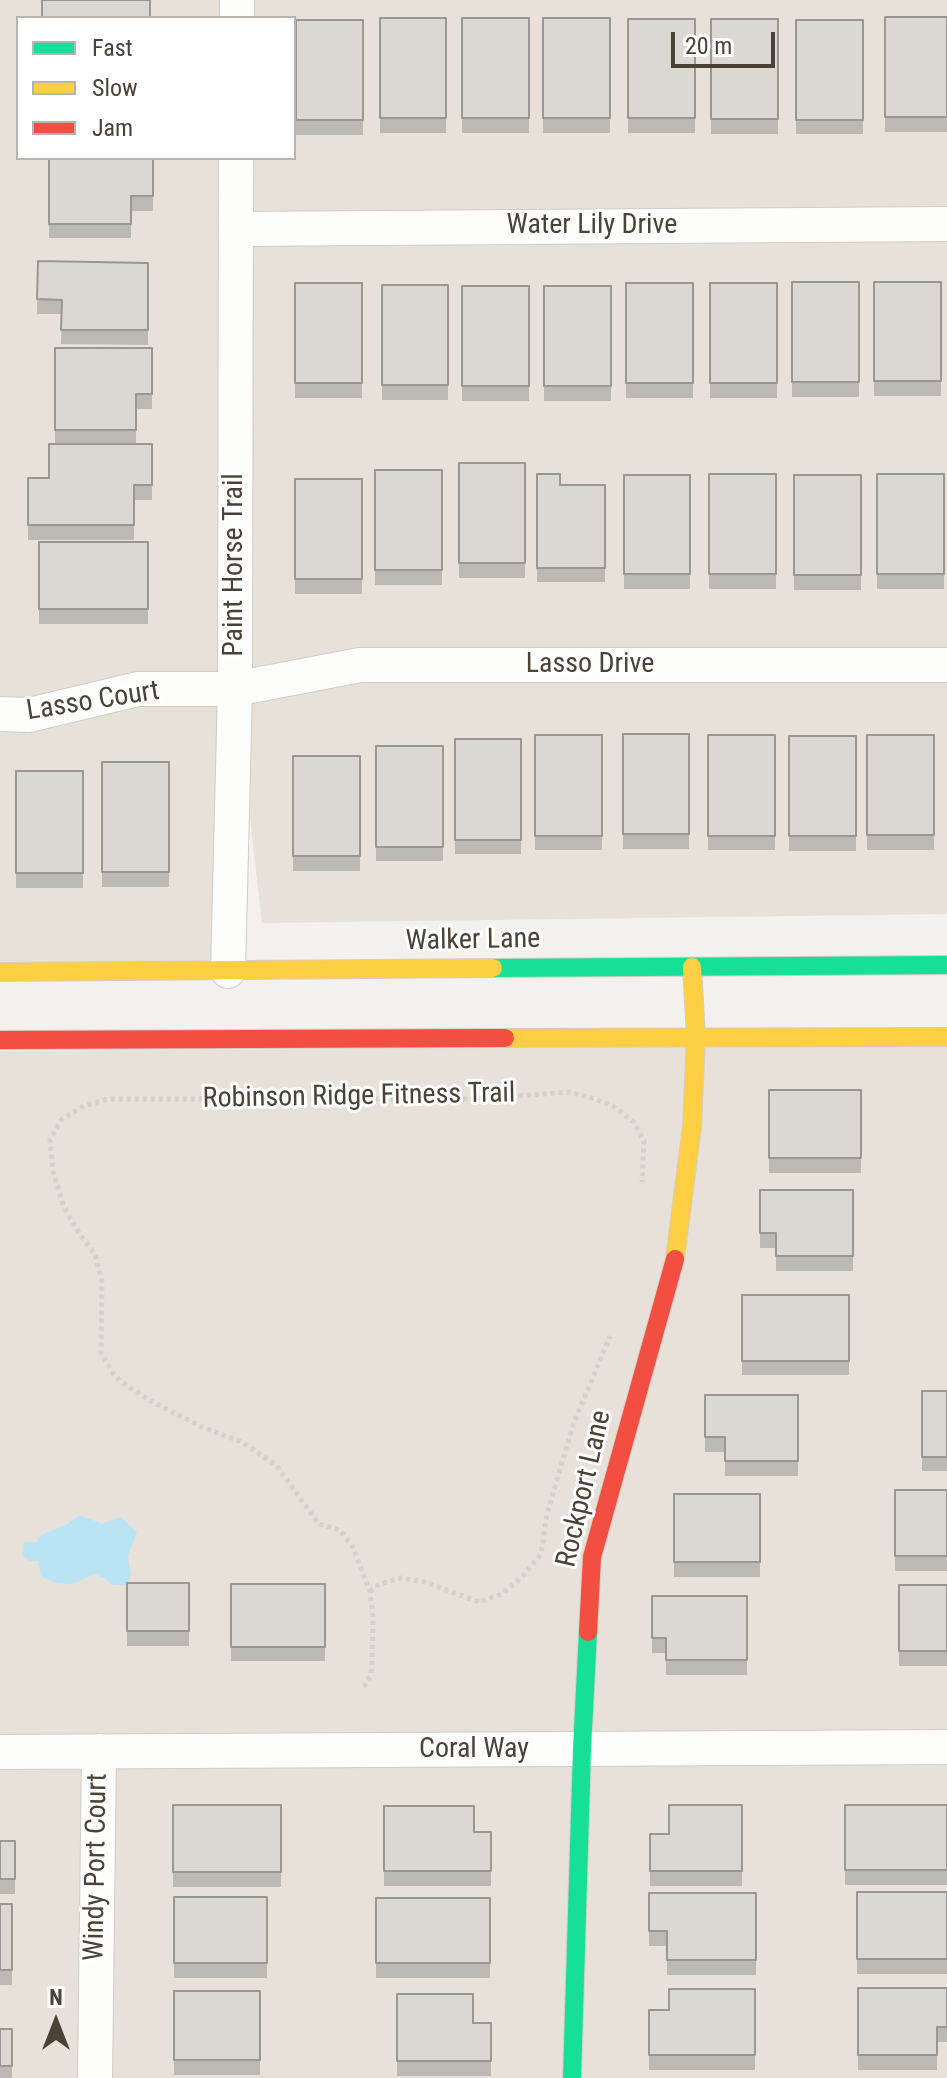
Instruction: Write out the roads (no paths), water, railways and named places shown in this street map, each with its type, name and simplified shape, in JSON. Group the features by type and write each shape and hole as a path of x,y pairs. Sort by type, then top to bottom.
{"street":[{"name":"Paint Horse Trail","path":"228,971 235,689 236,160"},
{"name":"Water Lily Drive","path":"236,229 947,224"},
{"name":"Lasso Drive","path":"235,689 360,665 947,665"},
{"name":"Lasso Court","path":"0,714 29,715 138,689 235,689"},
{"name":"Walker Lane","path":"0,972 947,965"},
{"name":"Rockport Lane","path":"572,2078 582,1749 592,1557 676,1256 692,1126 696,1037 702,994 692,967"},
{"path":"0,1040 947,1037"},
{"name":"Coral Way","path":"0,1752 947,1747"},
{"name":"Windy Port Court","path":"95,2078 99,1751"}],"water":[{"path":"79,1516 101,1524 120,1517 137,1532 128,1556 131,1576 126,1585 112,1585 95,1574 72,1584 55,1583 41,1576 38,1561 30,1561 23,1555 24,1542 36,1542 41,1535"}]}
